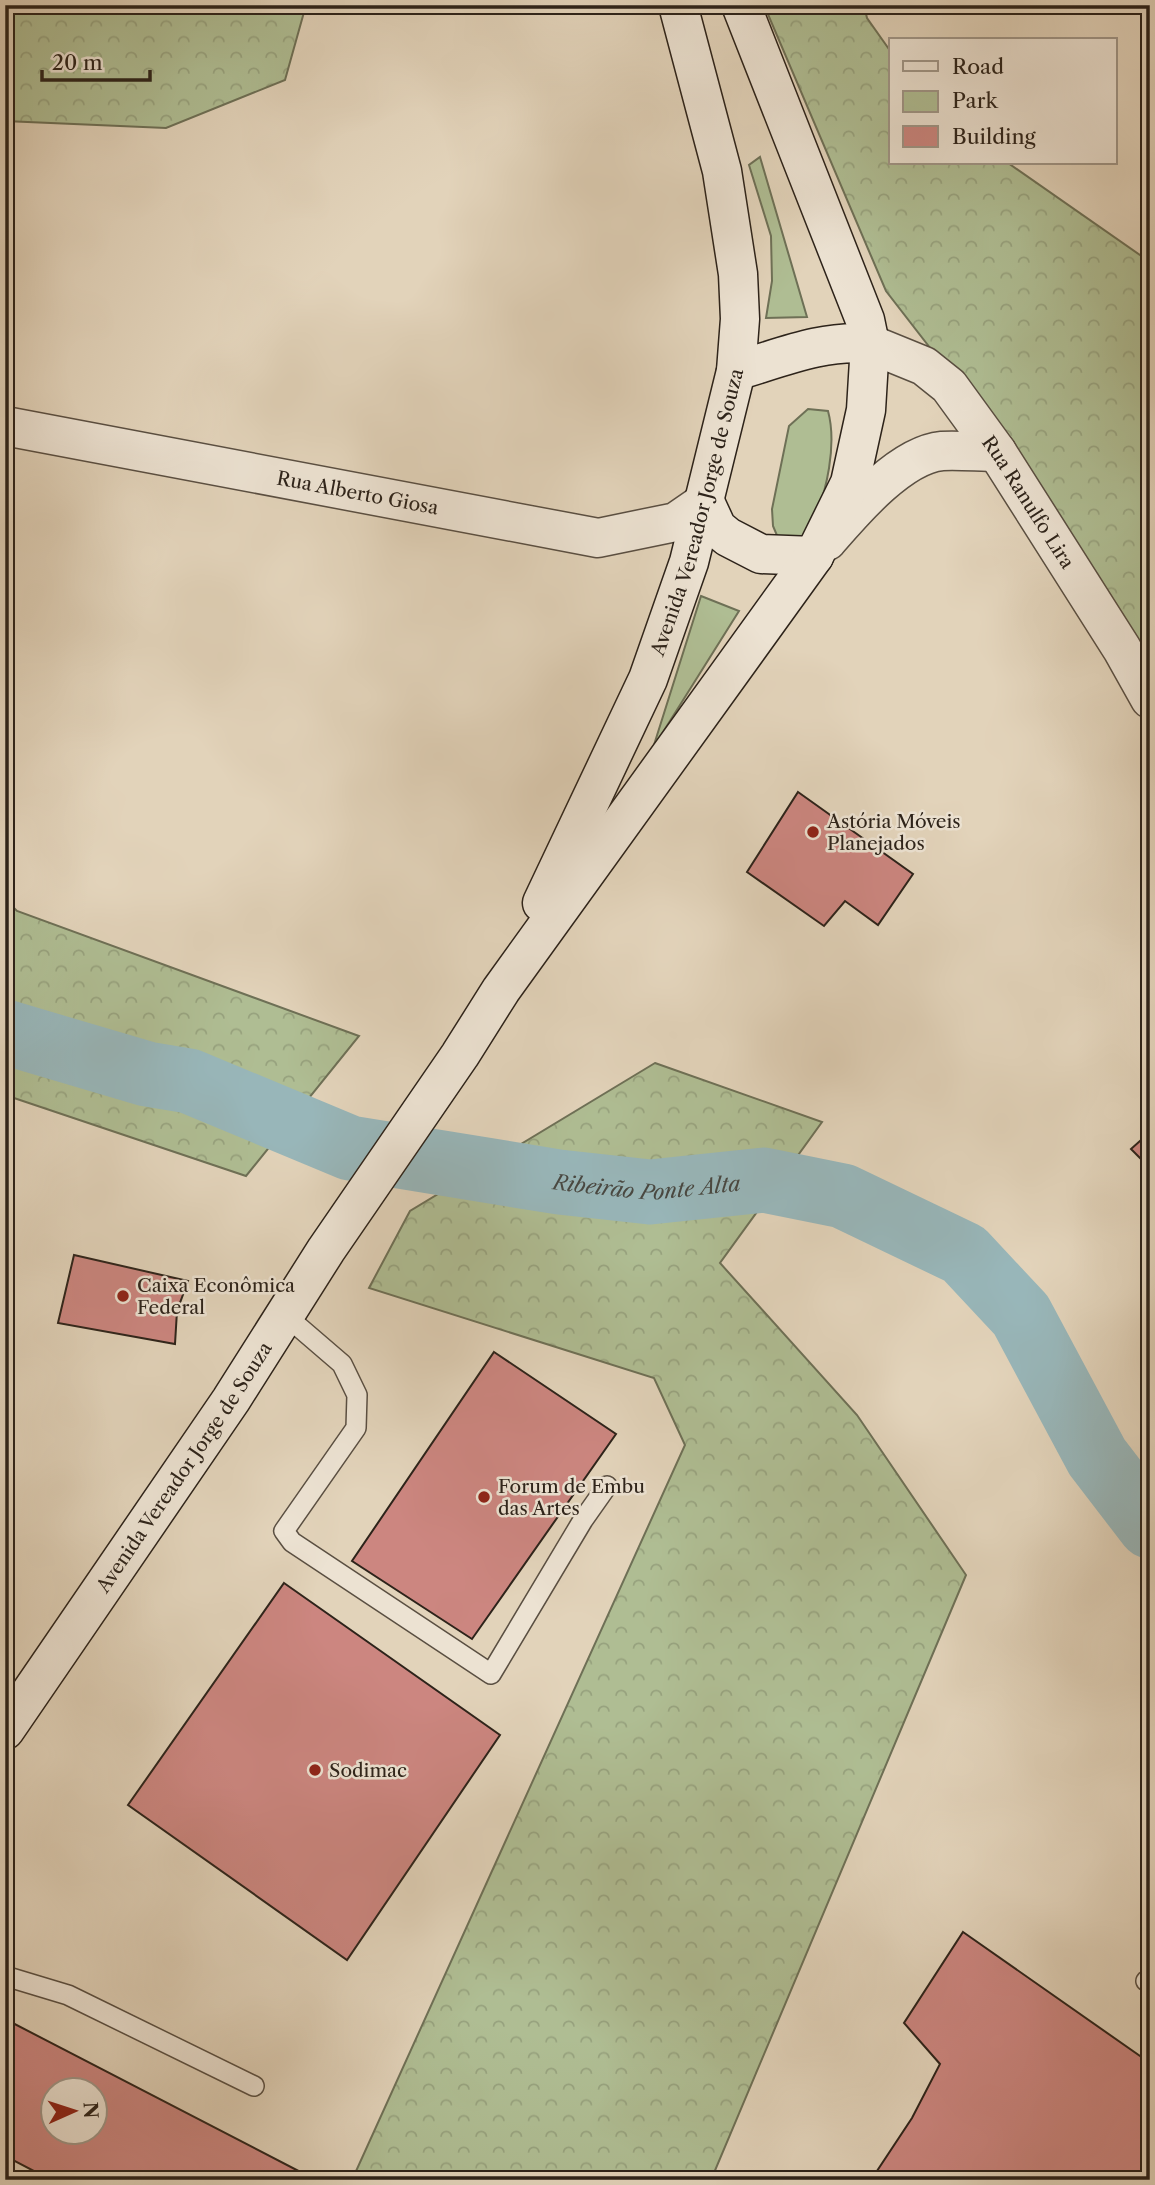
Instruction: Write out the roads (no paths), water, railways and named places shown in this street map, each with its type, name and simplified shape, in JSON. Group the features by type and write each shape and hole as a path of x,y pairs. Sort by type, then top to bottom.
{"main road":[{"name":"Avenida Vereador Jorge de Souza","path":"501,990 648,679 690,562 736,371 740,319 738,274 722,171 678,5"},
{"name":"Avenida Vereador Jorge de Souza","path":"741,5 853,286 870,344 866,410 850,483 814,556"},
{"path":"736,371 821,346 848,342 870,344"},
{"name":"Rua Ranulfo Lira","path":"870,344 924,366 949,386 997,453 1122,649 1150,699"},
{"name":"Rua Alberto Giosa","path":"5,426 598,538 676,522 705,502"},
{"name":"Avenida Vereador Jorge de Souza","path":"5,1730 231,1401 326,1250 460,1055 501,990 814,556 855,510 902,466 940,451 997,453"},
{"path":"705,502 717,528 728,537 761,554 814,556"}],"lane":[{"path":"285,1315 342,1364 357,1395 356,1428 284,1531 292,1542 491,1674 583,1520 607,1486"},
{"path":"5,1976 68,1995 254,2086"}],"waterway":[{"name":"Ribeirão Ponte Alta","path":"5,1032 147,1074 189,1081 350,1148 559,1182 650,1192 764,1180 843,1196 964,1254 1021,1315 1097,1457 1150,1526"}],"place":[{"name":"Astória Móveis Planejados","path":"813,832"},
{"name":"Caixa Econômica Federal","path":"123,1296"},
{"name":"Forum de Embu das Artes","path":"484,1497"},
{"name":"Sodimac","path":"315,1770"}]}
